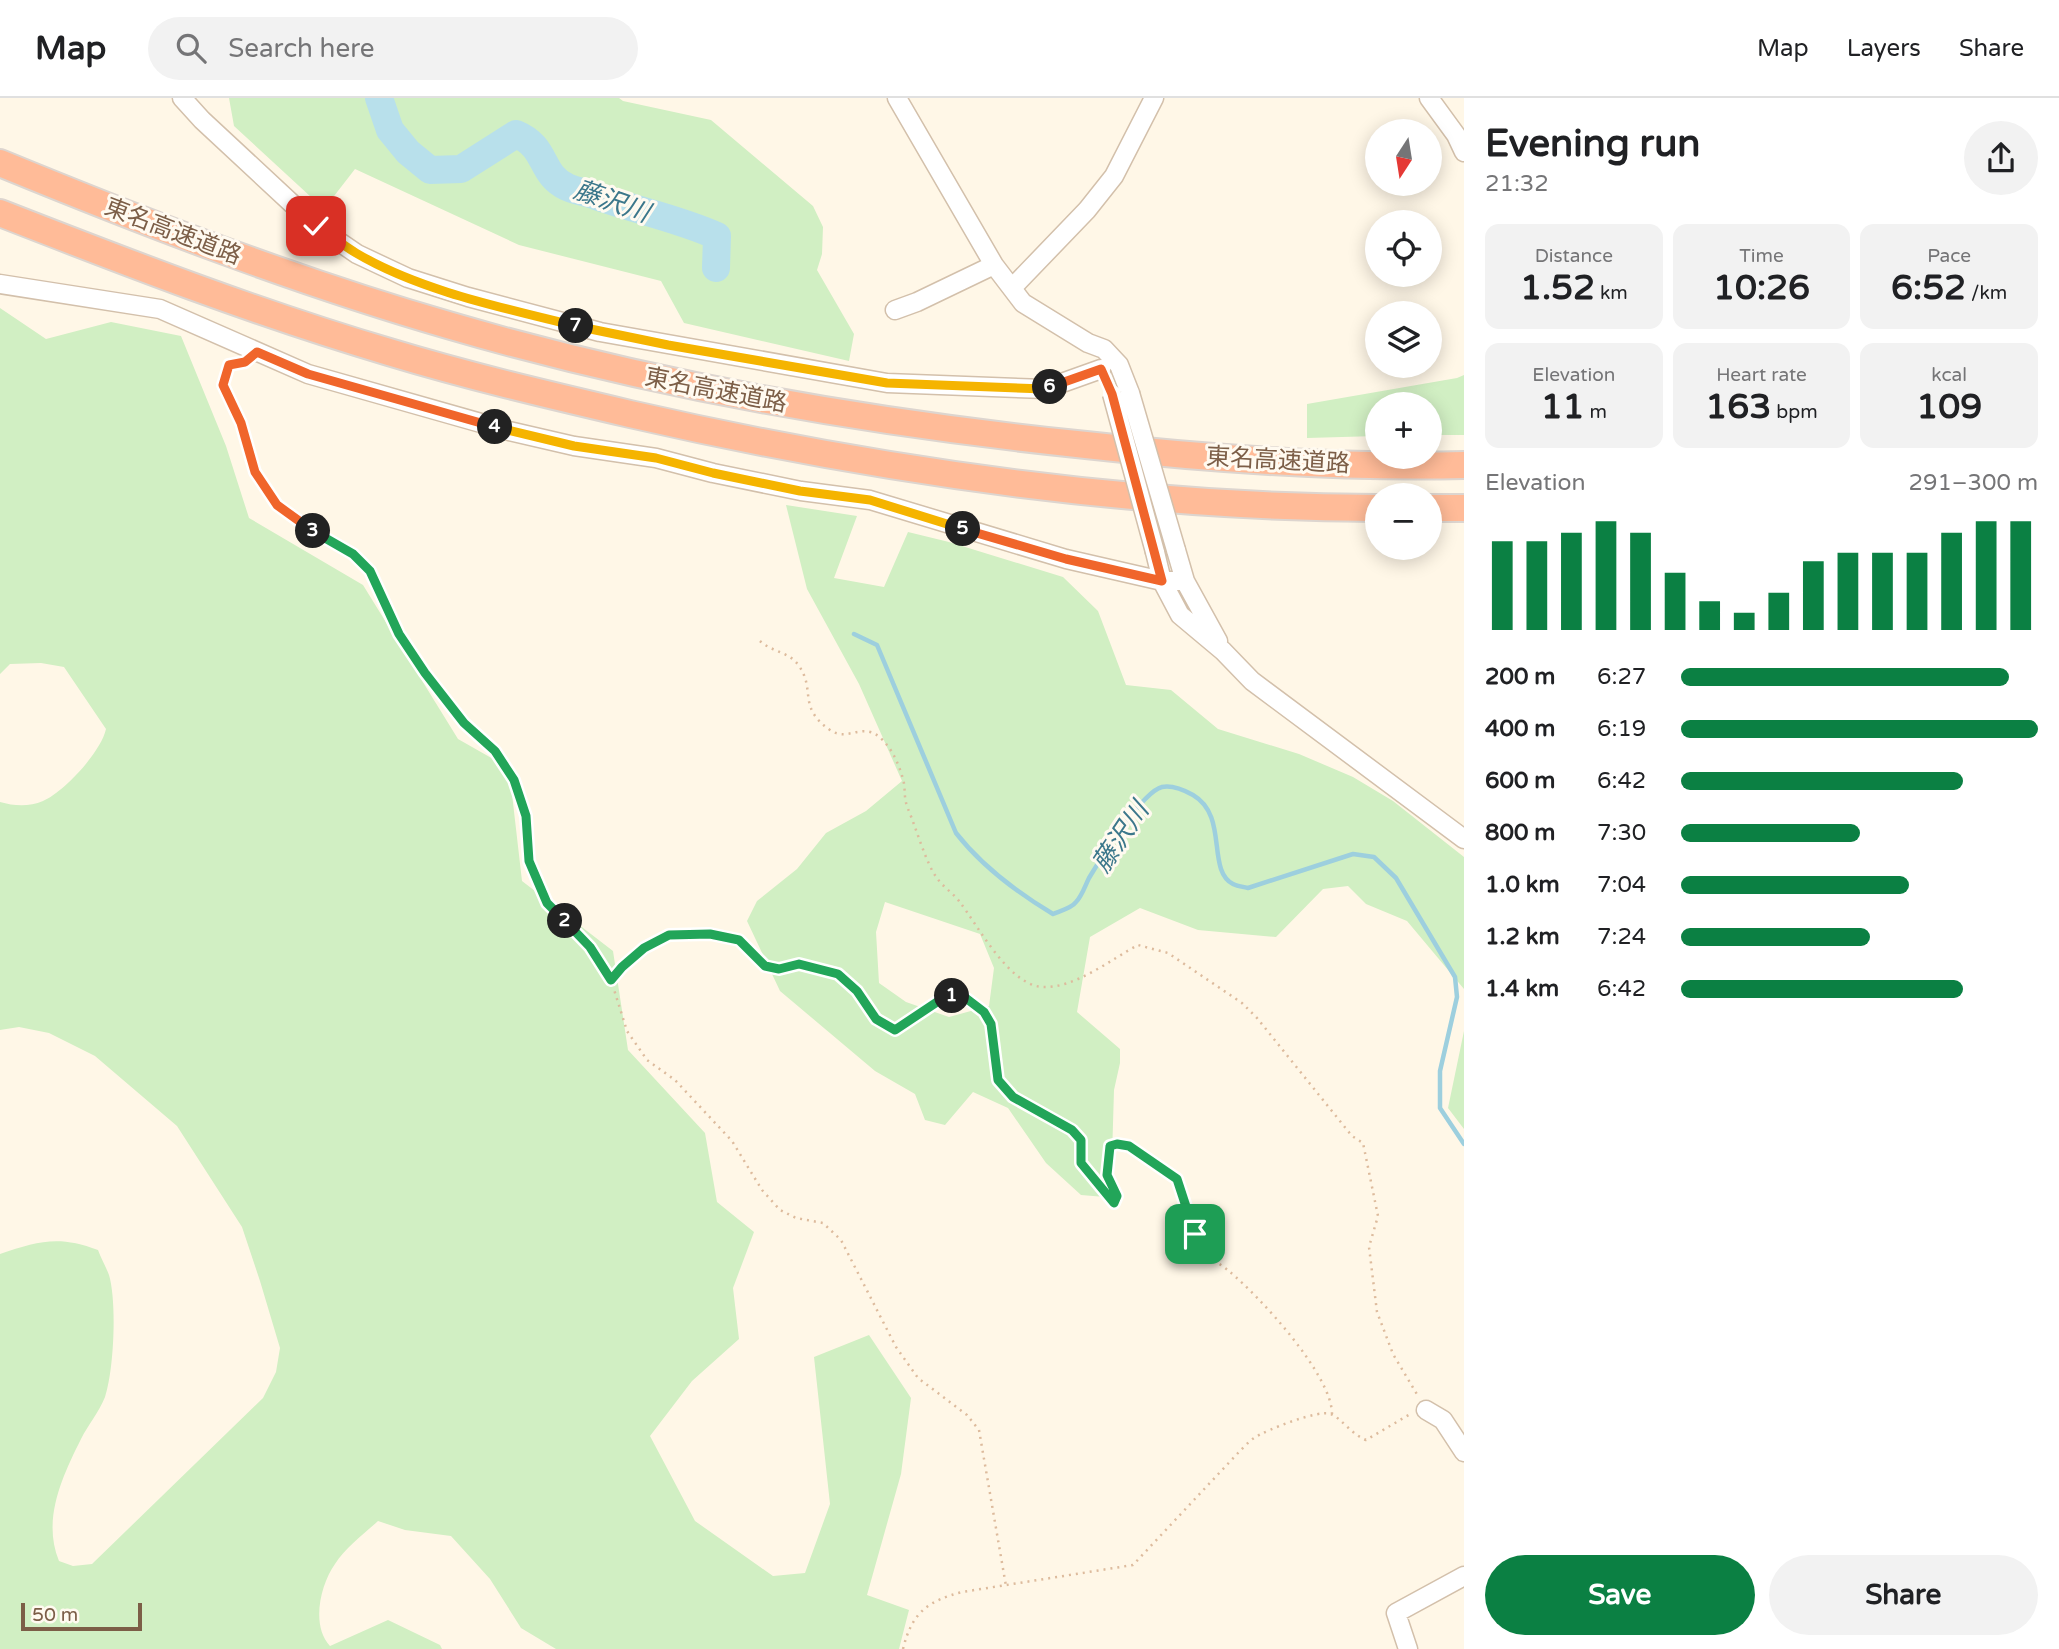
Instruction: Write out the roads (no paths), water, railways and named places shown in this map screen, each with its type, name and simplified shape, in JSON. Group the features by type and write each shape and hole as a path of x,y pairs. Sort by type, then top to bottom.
{"highway":[{"name":"東名高速道路","path":"6,165 261,264 448,326 643,376 804,408 1004,437 1184,455 1313,463 1464,465"},
{"name":"東名高速道路","path":"0,212 249,307 388,352 535,392 710,432 962,477 1094,493 1219,503 1365,508"},
{"path":"1442,508 1464,508"}],"street":[{"path":"182,98 316,226 357,254 408,278 468,297 600,332 887,383 1045,389 1101,369"},
{"path":"897,98 994,265 1023,303 1088,343 1104,349 1119,365 1130,393 1185,581 1223,651"},
{"path":"1012,288 1087,210 1114,176 1154,98"},
{"path":"1429,98 1456,135 1464,152"},
{"path":"895,310 994,265"},
{"path":"0,284 160,309 308,374 509,431 574,446 656,458 800,491 870,500 1066,559 1162,581 1185,581"},
{"path":"1088,343 1112,394 1162,581 1180,615 1223,651 1252,681 1464,839"},
{"path":"1426,1410 1443,1420 1464,1451"},
{"path":"1408,1649 1396,1613 1464,1576"}],"waterway":[{"name":"藤沢川","path":"379,98 390,130 408,152 430,170 461,169 516,134 534,146 552,175 567,187 717,236 716,268"},
{"name":"藤沢川","path":"854,634 877,645 956,833 1001,878 1053,914 1072,906 1078,900 1094,869 1122,827 1144,801 1162,787 1182,790 1204,804 1211,816 1220,867 1225,877 1236,885 1248,888 1353,854 1374,857 1396,878 1455,977 1457,997 1440,1071 1440,1108 1464,1144"}]}
